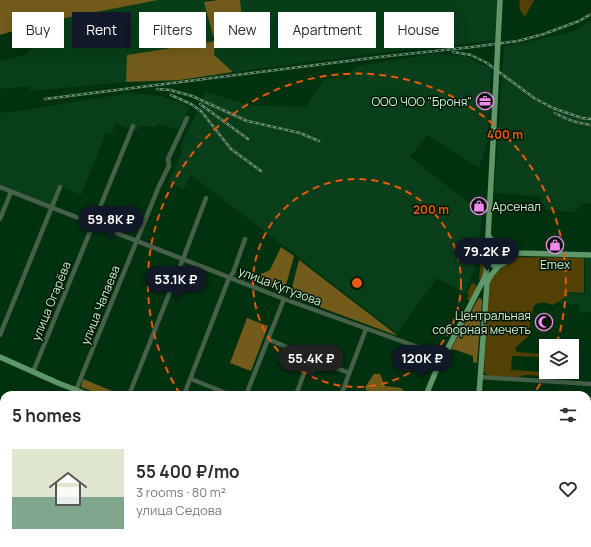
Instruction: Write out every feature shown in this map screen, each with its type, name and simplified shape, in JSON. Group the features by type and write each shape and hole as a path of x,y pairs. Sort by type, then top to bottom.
{"main road":[{"path":"427,391 433,376 481,285 486,272 500,0"},
{"path":"488,234 492,241 506,254 506,260"},
{"path":"487,256 488,252 492,248 500,248 519,253 591,255"},
{"path":"481,285 506,260 519,253"},
{"path":"487,256 491,264 494,266 499,266"},
{"path":"479,391 487,283 488,278 491,275"},
{"path":"474,298 480,296 482,297 485,304"},
{"path":"0,357 76,390"}],"street":[{"name":"улица Чапаева","path":"76,390 159,186 169,166 168,159 187,118"},
{"name":"улица Огарёва","path":"33,372 133,126"},
{"name":"улица Кутузова","path":"0,187 284,299 443,356"},
{"path":"0,335 60,187"},
{"path":"0,219 11,192"},
{"path":"131,391 206,198"},
{"path":"186,391 229,278 234,273 245,239"},
{"path":"248,391 284,299"},
{"path":"342,391 366,328"},
{"path":"268,339 310,358 349,373"},
{"path":"298,391 310,358"},
{"path":"480,377 591,384"},
{"path":"191,379 221,391"}],"shaded area":[{"path":"0,0 158,0 96,12 72,12 72,17 64,18 64,12 12,12 12,31 0,35"},
{"path":"158,0 204,0 214,36 214,41 206,42 206,12 139,12 139,48 171,48 128,55 126,82 30,91 30,86 0,89 0,61 25,55 30,49 33,48 64,48 64,18 72,17 72,48 131,48 131,12 96,12"},
{"path":"218,0 240,0 241,12 214,12 213,36 204,2"},
{"path":"240,0 498,0 496,40 454,45 454,12 384,12 384,48 422,48 233,72 214,55 214,48 270,48 270,12 241,12"},
{"path":"520,0 534,0 525,17 520,9"},
{"path":"591,21 591,203 583,203 575,212 546,210 540,196 494,193 504,47 571,32"},
{"path":"214,41 214,55 233,72 180,80 126,82 127,55 171,48 206,48 206,42"},
{"path":"433,54 465,56 491,68 487,144 479,168 428,135 410,157 482,213 478,258 465,293 437,278 397,333 190,174 184,189 169,183 182,151 181,146 206,92 249,105 305,107 324,79 340,78 345,81 356,66"},
{"path":"130,93 161,96 183,103 190,107 178,129 157,124 155,127 139,126 137,131 115,124 111,135 106,133 81,195 62,187 52,211 0,190 0,111 6,113"},
{"path":"281,247 294,256 284,292 258,282 261,274 270,270"},
{"path":"495,251 499,251 503,257 499,263 495,263 491,259 491,255"},
{"path":"484,255 483,275 480,281 481,257"},
{"path":"514,257 584,258 584,293 568,292 567,296 553,305 543,302 536,304 534,306 529,328 531,334 515,348 517,352 539,354 539,357 512,356 511,370 539,372 539,376 489,376 484,371 489,289 492,278 510,259"},
{"path":"585,258 591,258 591,312 579,313 579,304 556,303 556,298 567,296 568,293 585,294"},
{"path":"299,260 398,336 290,296"},
{"path":"472,283 477,287 470,301 467,299 469,295 467,294"},
{"path":"480,298 482,300 477,363 473,362 473,356 451,349 478,299"},
{"path":"247,318 268,326 251,371 230,363"},
{"path":"374,374 380,374 385,386 401,388 404,391 366,391 365,387"},
{"path":"83,379 112,391 91,391 81,387"}],"railway":[{"path":"45,99 518,41 544,34 579,21 591,14"},
{"path":"453,52 471,55 487,63 534,98 553,108 582,118 591,119"},
{"path":"157,89 170,90 192,96 247,121 300,133 319,141"},
{"path":"171,95 191,104 201,111 231,149 261,171"},
{"path":"200,104 248,139"},
{"path":"555,113 572,121 591,125"}],"place":[{"name":"ООО ЧОО \"Броня\"","path":"485,101"},
{"name":"Арсенал","path":"479,206"},
{"name":"Emex","path":"555,245"},
{"name":"Центральная соборная мечеть","path":"544,322"}]}
